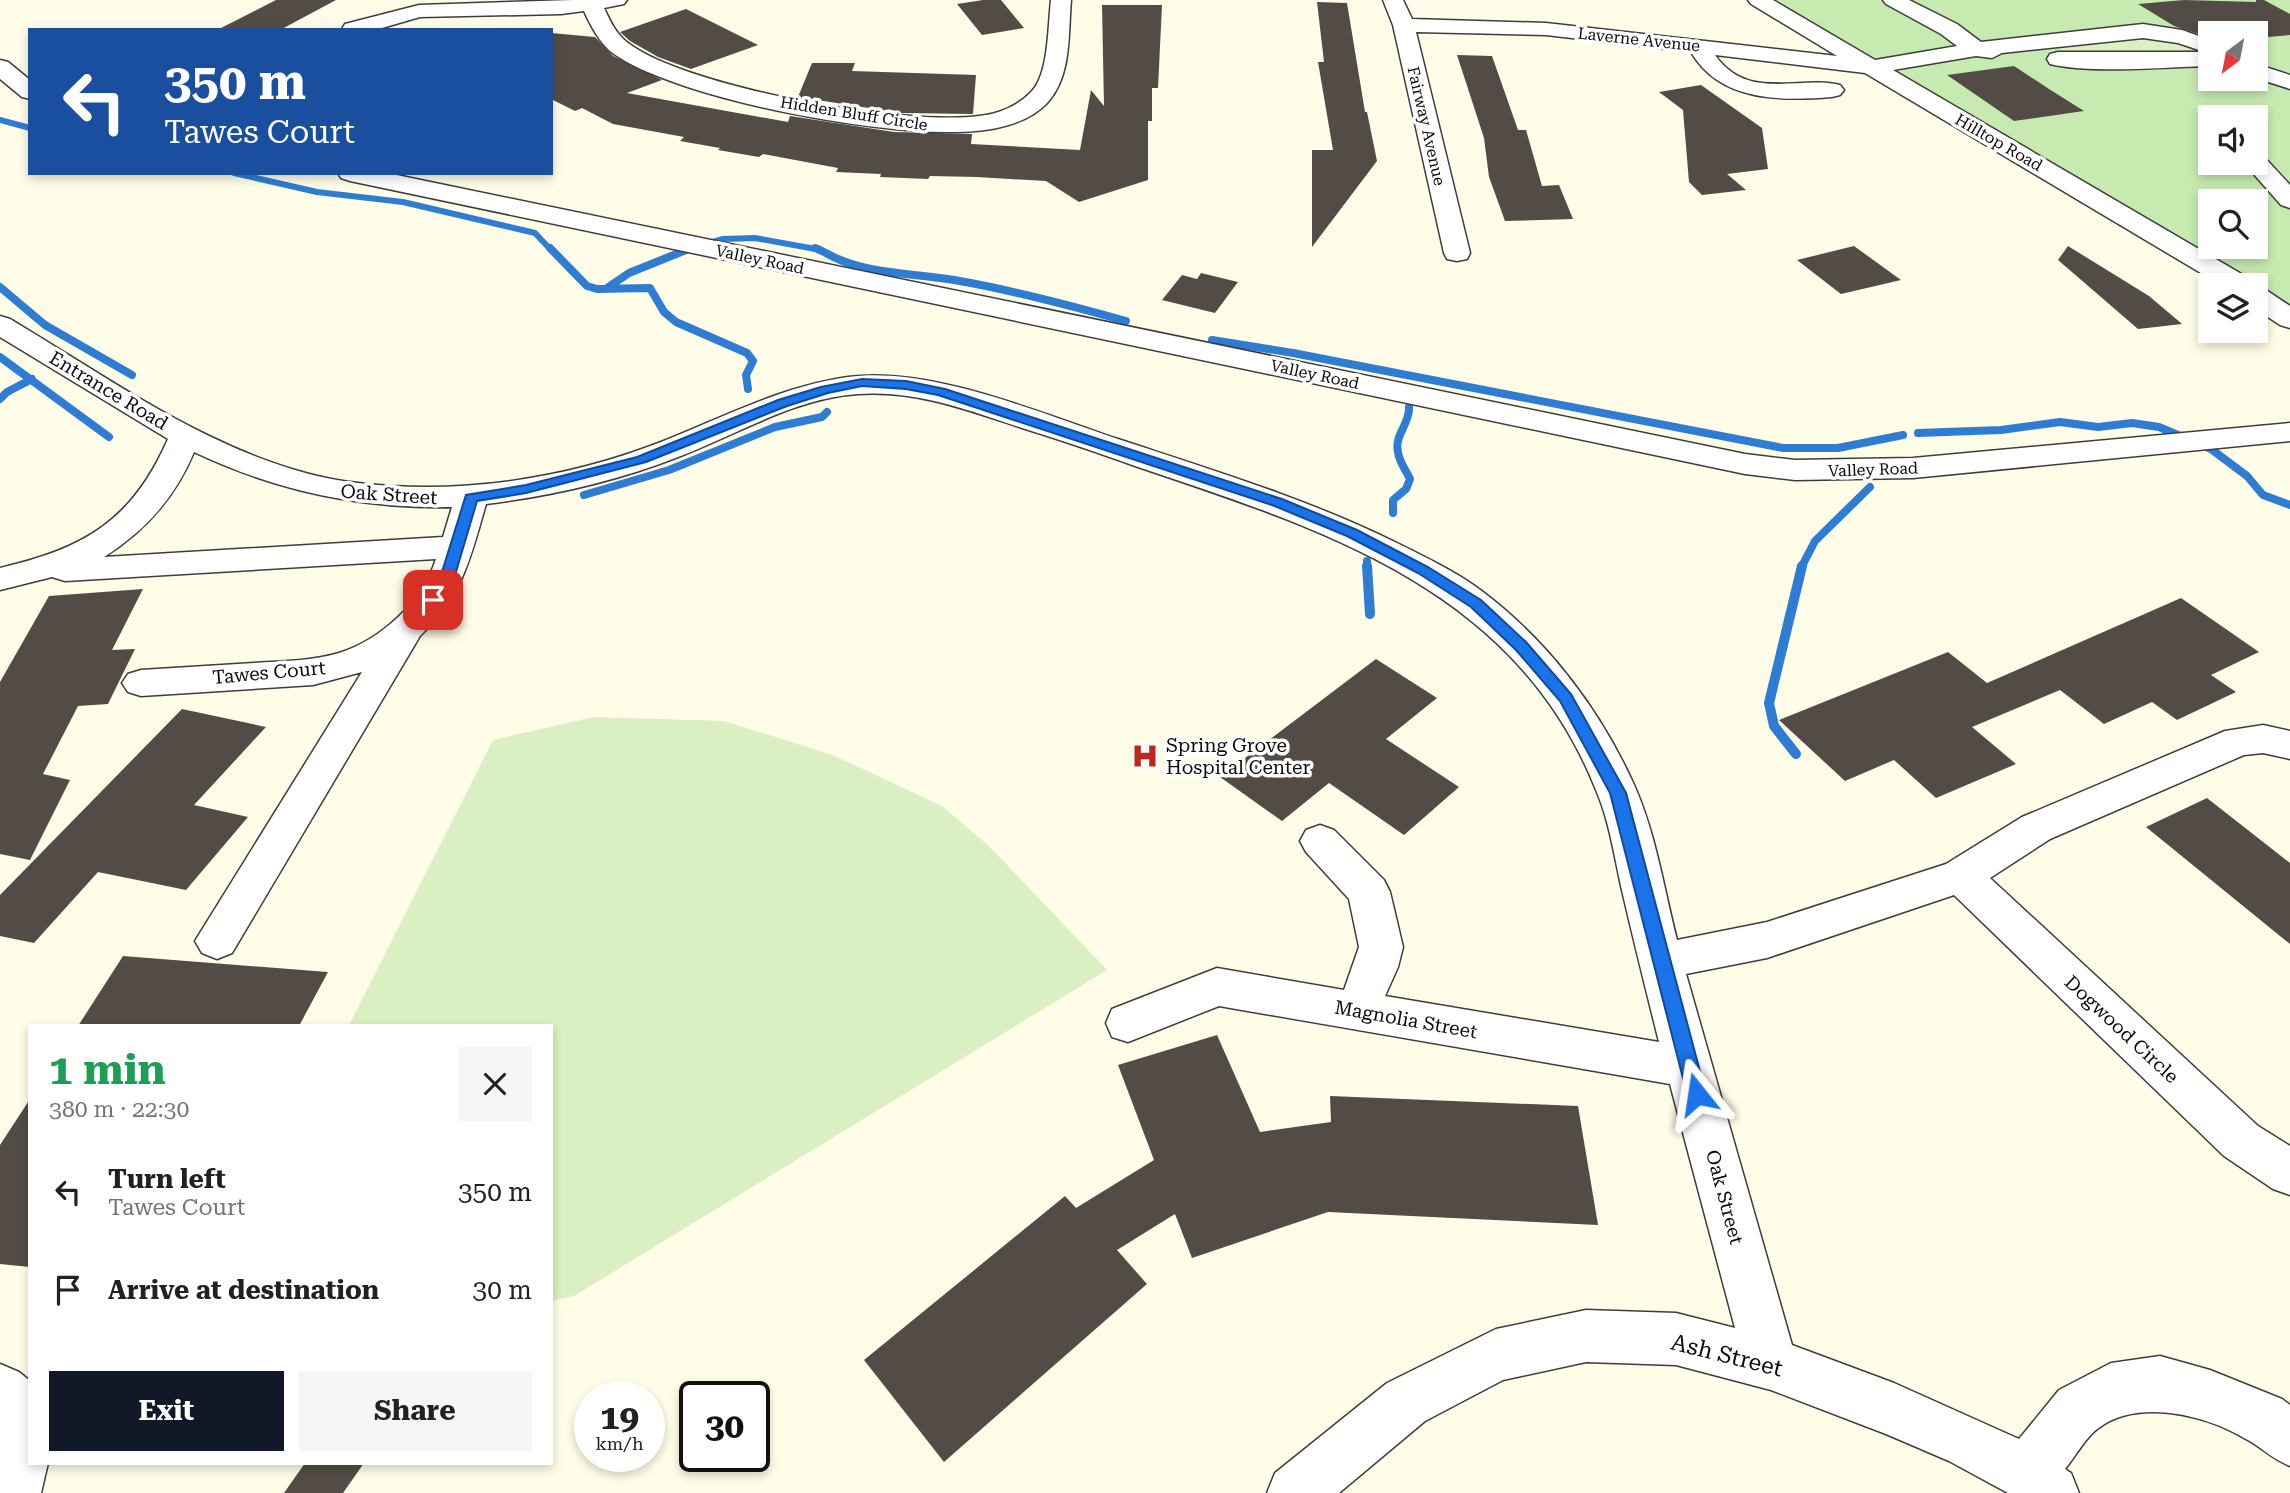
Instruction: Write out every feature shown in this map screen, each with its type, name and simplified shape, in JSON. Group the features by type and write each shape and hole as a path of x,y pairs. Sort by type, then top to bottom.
{"street":[{"path":"357,28 419,11 592,5 619,0"},
{"name":"Hidden Bluff Circle","path":"592,5 607,35 622,50 670,73 807,106 947,127 1001,119 1026,110 1049,88 1053,76 1061,0"},
{"name":"Fairway Avenue","path":"1393,0 1404,25 1457,253"},
{"name":"Hilltop Road","path":"1758,0 2220,273"},
{"path":"1893,0 1949,29 1976,49 2089,61 2198,59"},
{"name":"Laverne Avenue","path":"1404,25 1546,29 1873,67"},
{"path":"1873,67 1976,49 2143,31 2182,37 2198,43"},
{"path":"1698,46 1704,61 1719,76 1748,88 1785,92 1832,90"},
{"path":"2268,54 2278,53"},
{"path":"1,69 28,90"},
{"path":"2268,75 2290,82"},
{"name":"Valley Road","path":"360,175 1745,464 1795,471 1913,468 2290,432"},
{"path":"2267,175 2290,200"},
{"path":"2268,304 2290,319"},
{"name":"Entrance Road","path":"0,325 185,436 174,467 155,498 132,522 74,559 42,571 0,579"},
{"name":"Oak Street","path":"185,436 255,469 325,488 408,499 471,498 526,489 642,459 783,403 825,390 862,383 906,385 940,392 1277,502 1352,533 1423,570 1476,604 1521,646 1566,698 1618,793 1689,1067 1771,1364"},
{"name":"Tawes Court","path":"141,683 313,672 352,662 382,647 409,626 433,600 448,575 471,498"},
{"path":"42,571 456,547"},
{"path":"217,941 409,626"},
{"path":"1661,961 1767,940 1961,876 2036,828 2239,741 2263,739 2290,745"},
{"path":"1320,841 1369,891 1381,947 1377,968 1356,1011"},
{"name":"Dogwood Circle","path":"1961,876 2241,1141 2290,1173"},
{"name":"Magnolia Street","path":"1128,1023 1217,987 1689,1067"},
{"name":"Ash Street","path":"1296,1493 1406,1402 1496,1355 1586,1336 1676,1339 1771,1364 1894,1410 1968,1442 2039,1483"},
{"path":"2039,1483 2078,1409 2111,1390 2160,1383 2210,1397 2263,1418 2290,1439"},
{"path":"0,1391 21,1408 22,1457 13,1493"}],"green space":[{"path":"1774,0 2290,0 2290,306 2268,292 2268,273 2236,273 2212,259 2268,259 2268,189 2198,189 2198,251"},
{"path":"2120,39 2173,41 2190,48 2181,53 2067,53 2060,49 2063,46"},
{"path":"594,717 724,721 833,755 942,806 990,847 1107,970 574,1296 553,1301 553,1024 350,1024 493,740"}],"building":[{"path":"276,0 336,0 284,28 221,28"},
{"path":"1001,0 1024,28 982,35 957,4"},
{"path":"2184,0 2264,0 2290,14 2290,35 2268,37 2268,21 2198,21 2198,34 2174,26 2138,4"},
{"path":"1317,2 1347,3 1365,112 1377,161 1312,247 1312,150 1333,150 1318,62 1324,62"},
{"path":"1102,5 1162,5 1158,88 1152,88 1152,121 1148,121 1148,180 1079,202 1046,181 977,177 880,177 881,174 836,172 838,168 763,154 759,157 718,150 720,148 680,141 684,137 613,124 582,108 575,111 553,100 553,33 595,37 613,56 662,80 627,93 788,122 790,116 894,132 972,134 971,144 1080,150 1091,90 1104,106"},
{"path":"686,9 758,45 691,69 658,57 620,32"},
{"path":"1457,55 1492,56 1518,130 1526,130 1542,186 1559,185 1573,219 1505,221 1489,177 1484,138"},
{"path":"812,63 855,63 852,71 976,75 973,114 901,113 798,97"},
{"path":"2014,66 2084,111 2014,121 1947,75"},
{"path":"1701,85 1762,128 1768,169 1727,174 1746,190 1702,195 1689,182 1683,110 1659,92"},
{"path":"1854,246 1901,280 1841,294 1797,260"},
{"path":"2068,246 2149,296 2182,324 2138,329 2058,260"},
{"path":"1201,273 1238,282 1215,313 1162,300 1182,275 1197,279"},
{"path":"143,589 112,650 135,649 108,704 78,706 43,774 70,780 30,860 0,854 0,682 49,596"},
{"path":"2181,598 2259,652 2211,675 2236,692 2177,720 2152,702 2104,724 2060,690 1972,727 2016,764 1936,798 1894,760 1845,781 1779,720 1948,652 1987,683"},
{"path":"1376,659 1437,698 1386,739 1459,787 1404,835 1329,783 1282,821 1220,777"},
{"path":"182,709 266,727 194,805 248,817 186,890 98,872 34,943 0,936 0,895"},
{"path":"2207,798 2290,863 2290,944 2146,827"},
{"path":"123,956 328,972 300,1024 79,1024"},
{"path":"1217,1035 1260,1132 1331,1122 1330,1096 1578,1106 1598,1225 1328,1212 1192,1258 1175,1214 1117,1250 1147,1284 944,1462 864,1360 1065,1196 1076,1208 1154,1160 1118,1065"},
{"path":"28,1102 28,1267 0,1264 0,1145"},
{"path":"304,1465 363,1465 343,1493 284,1493"}],"waterway":[{"path":"0,120 28,127"},
{"path":"243,175 317,192 403,202 535,233 551,250"},
{"path":"689,249 723,239 755,238 818,249"},
{"path":"550,248 587,286 597,289 650,288 664,312 676,322 747,353 753,361 746,375 748,389"},
{"path":"607,288 629,273 689,249"},
{"path":"818,249 865,268 998,288 1126,321"},
{"path":"0,287 45,325 132,375"},
{"path":"1212,340 1293,353 1783,448 1838,448 1903,435"},
{"path":"0,357 31,380"},
{"path":"0,399 7,392 31,380"},
{"path":"31,380 109,437"},
{"path":"1393,513 1393,500 1406,489 1410,479 1397,446 1409,407"},
{"path":"584,495 669,470 775,427 822,417 827,412"},
{"path":"1918,433 2001,430 2060,422 2098,427 2132,423 2159,427 2211,449 2247,476 2263,495 2290,505"},
{"path":"1802,566 1815,541 1870,487"},
{"path":"1367,561 1367,566"},
{"path":"1367,566 1370,614"},
{"path":"1796,754 1774,726 1769,703 1802,566"}],"place":[{"name":"Spring Grove Hospital Center","path":"1145,756"}],"route":[{"path":"433,600 448,575 471,498 580,477 642,459 783,403 825,390 862,383 906,385 990,406 1277,502 1352,533 1423,570 1476,604 1521,646 1566,698 1618,793 1697,1094"}]}
